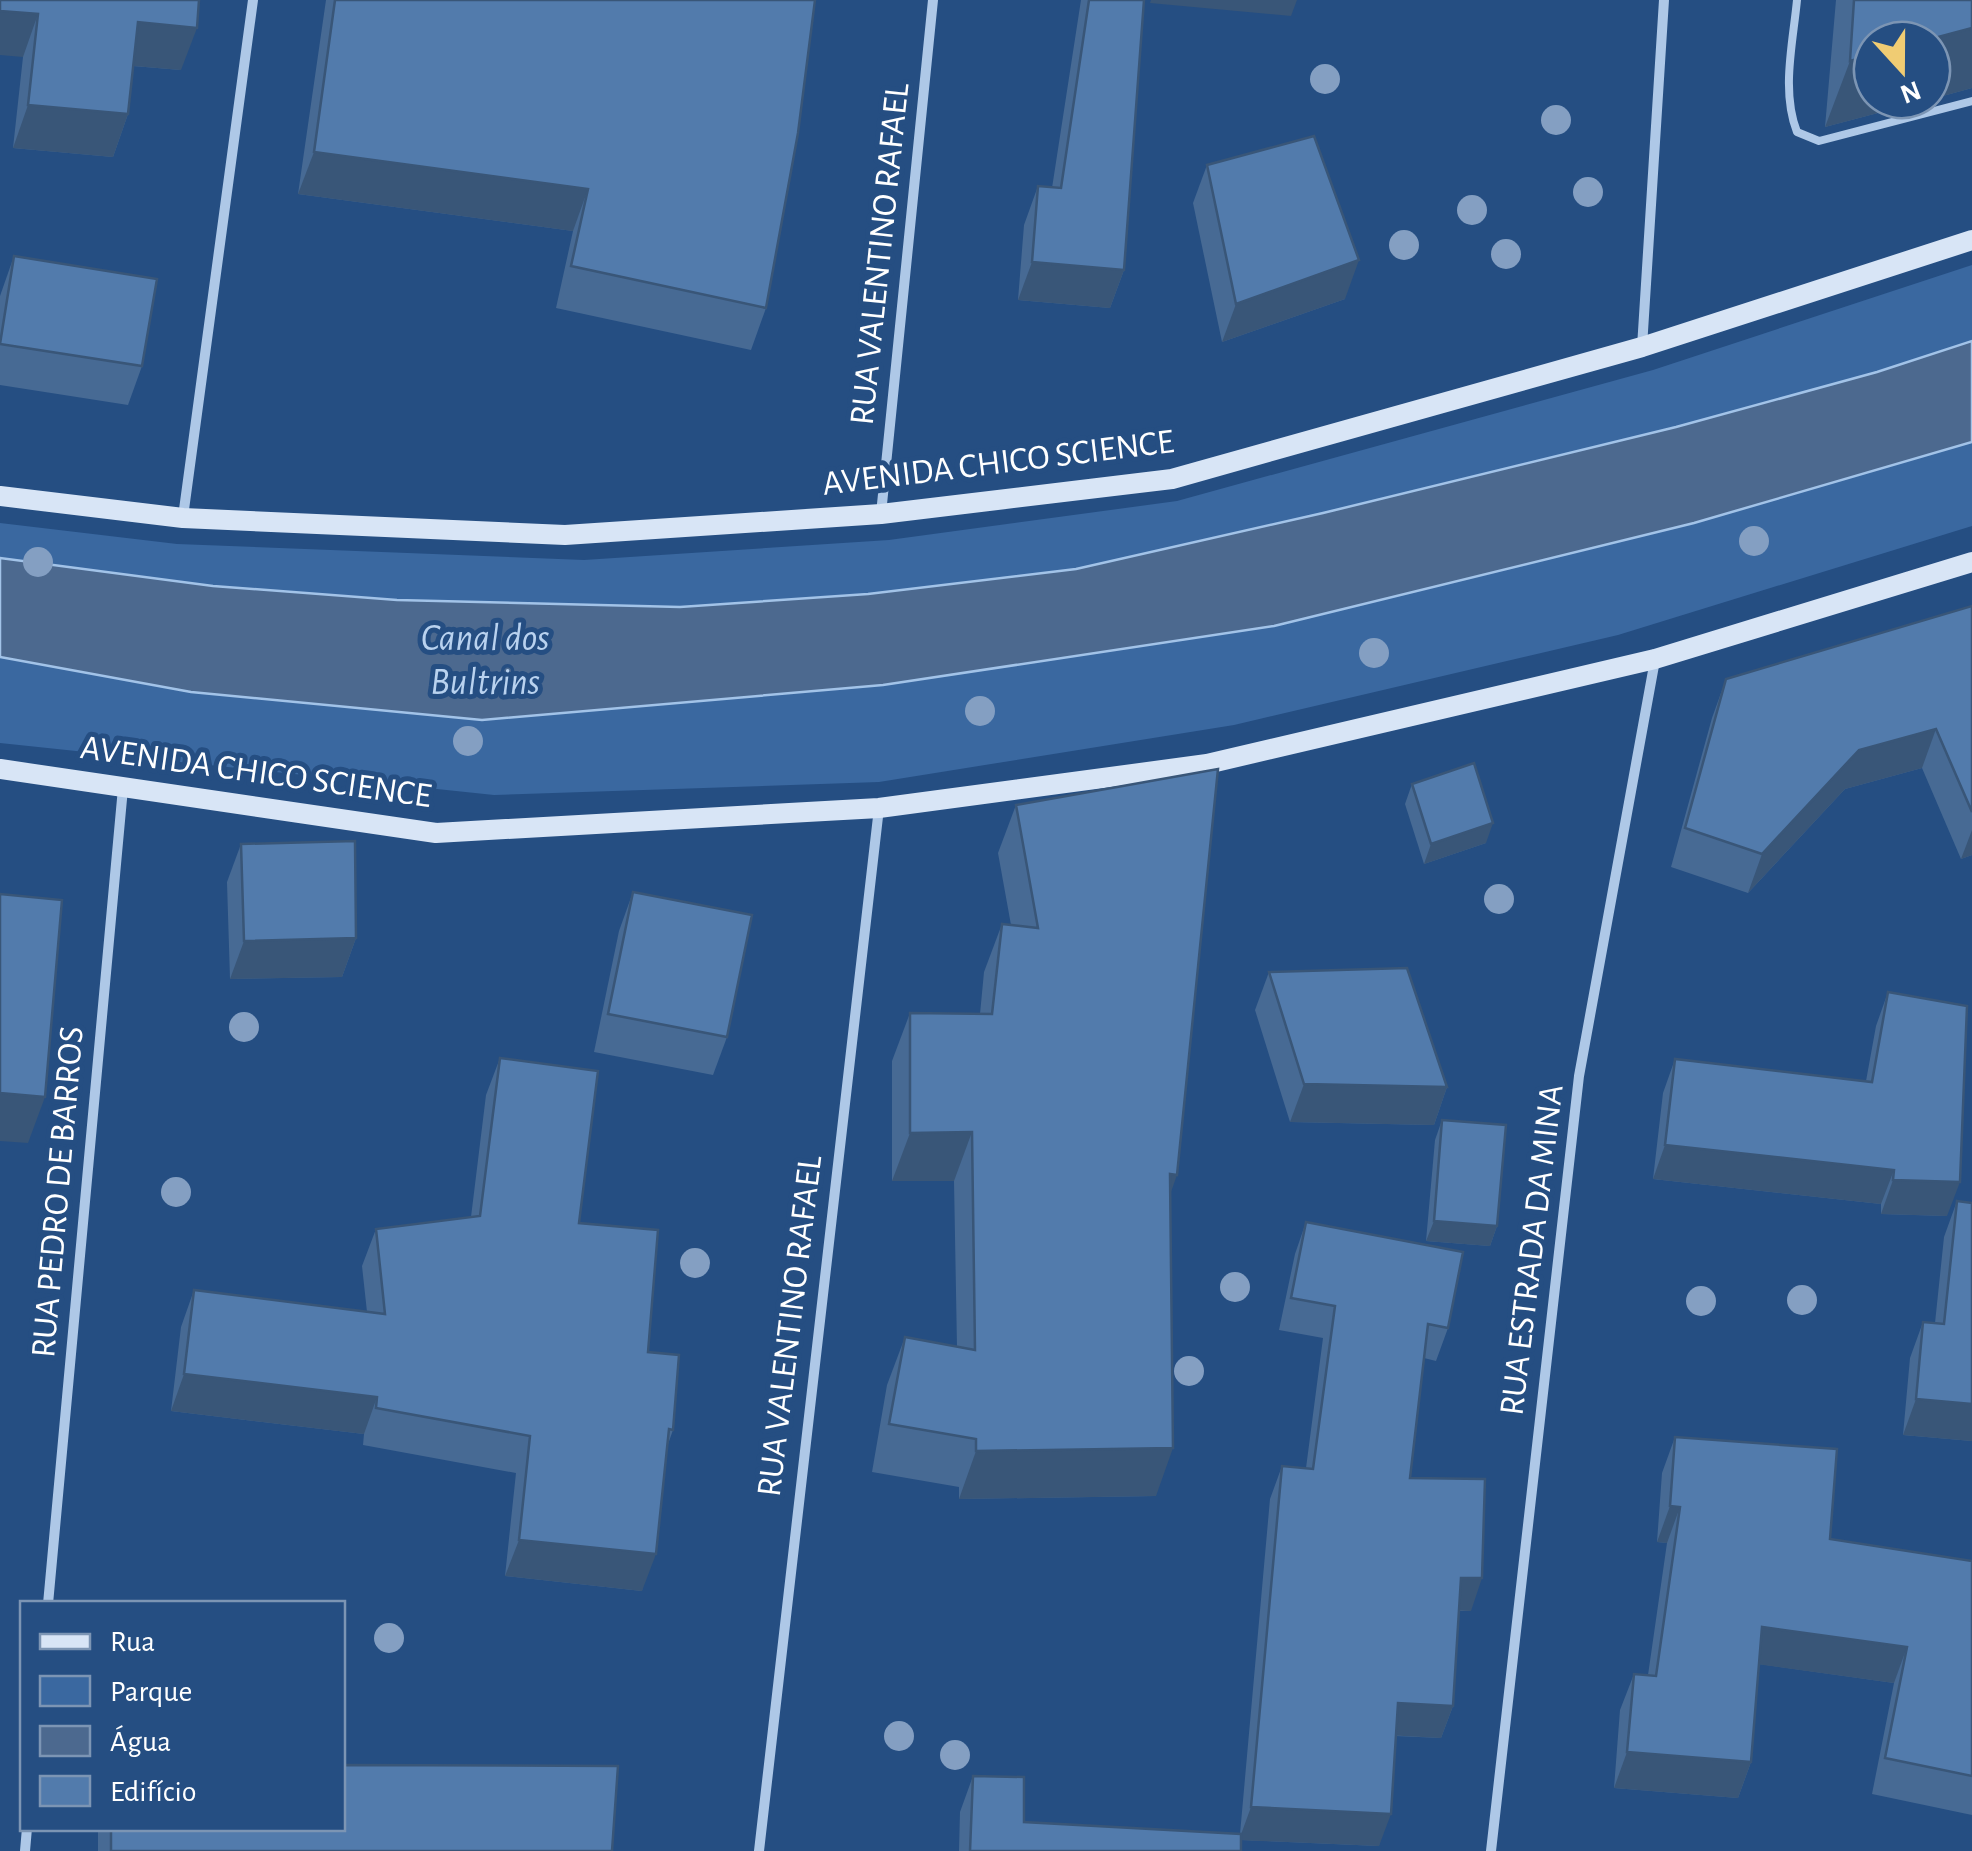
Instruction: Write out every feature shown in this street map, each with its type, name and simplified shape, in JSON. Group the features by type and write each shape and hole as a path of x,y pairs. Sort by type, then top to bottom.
{"main road":[{"name":"AVENIDA CHICO SCIENCE","path":"0,496 183,518 565,535 880,514 1172,479 1642,347 1972,240"},
{"name":"AVENIDA CHICO SCIENCE","path":"0,769 436,832 879,808 1207,764 1655,659 1972,562"}],"street":[{"path":"183,518 252,0"},
{"name":"RUA VALENTINO RAFAEL","path":"880,514 933,0"},
{"path":"1642,347 1664,0"},
{"name":"RUA ESTRADA DA MINA","path":"1491,1851 1580,1076 1655,659"},
{"name":"RUA PEDRO DE BARROS","path":"48,1601 123,785"},
{"name":"RUA VALENTINO RAFAEL","path":"758,1851 879,808"}],"lane":[{"path":"1797,0 1788,88 1789,113 1797,132 1820,140 1972,102"}],"green space":[{"path":"1972,265 1972,526 1618,635 1234,725 879,782 494,795 0,743 0,523 177,544 584,560 889,540 1177,501 1653,370"}],"water":[{"name":"Canal dos Bultrins","path":"1972,341 1972,442 1694,523 1274,626 883,685 482,720 191,692 0,657 0,558 213,586 397,600 680,607 868,594 1076,569 1323,513 1676,427 1877,372"}],"building":[{"path":"0,0 199,0 197,28 138,22 128,114 28,105 38,14 0,11"},
{"path":"335,0 815,0 798,133 766,308 571,266 588,189 314,152"},
{"path":"1089,0 1144,0 1124,270 1032,262 1038,186 1061,188"},
{"path":"1854,0 1972,0 1972,28 1952,33 1952,20 1853,20"},
{"path":"1314,136 1359,260 1236,304 1207,165"},
{"path":"14,256 157,279 142,366 0,344"},
{"path":"1972,606 1972,812 1936,729 1859,750 1762,854 1685,828 1726,679"},
{"path":"1474,763 1493,823 1431,844 1412,784"},
{"path":"1218,769 1177,1175 1170,1174 1173,1448 976,1451 976,1439 889,1424 905,1337 975,1350 972,1132 910,1133 910,1013 992,1014 1002,924 1038,928 1016,805"},
{"path":"355,841 356,938 244,941 241,844"},
{"path":"633,892 752,915 727,1037 608,1014"},
{"path":"0,894 62,900 45,1097 0,1093"},
{"path":"1407,968 1447,1087 1304,1084 1269,972"},
{"path":"1888,992 1967,1006 1960,1182 1893,1180 1894,1170 1665,1145 1675,1059 1872,1082"},
{"path":"500,1058 598,1071 579,1223 658,1230 648,1352 679,1355 656,1554 519,1540 530,1436 376,1408 377,1397 184,1374 194,1290 385,1314 376,1229 480,1216"},
{"path":"1442,1120 1506,1125 1497,1226 1434,1221"},
{"path":"1957,1201 1972,1203 1972,1404 1916,1399 1923,1322 1944,1324"},
{"path":"1306,1222 1463,1252 1448,1328 1428,1324 1410,1478 1485,1479 1482,1578 1461,1578 1453,1706 1398,1703 1391,1814 1251,1807 1282,1466 1313,1469 1335,1306 1291,1298"},
{"path":"1675,1437 1837,1449 1830,1539 1972,1561 1972,1776 1885,1758 1907,1647 1762,1627 1751,1762 1627,1752 1634,1674 1656,1676 1680,1507 1670,1506"},
{"path":"345,1765 618,1766 612,1851 111,1851 111,1831 345,1831"},
{"path":"973,1776 1024,1777 1024,1822 1241,1834 1241,1851 970,1851"}]}
